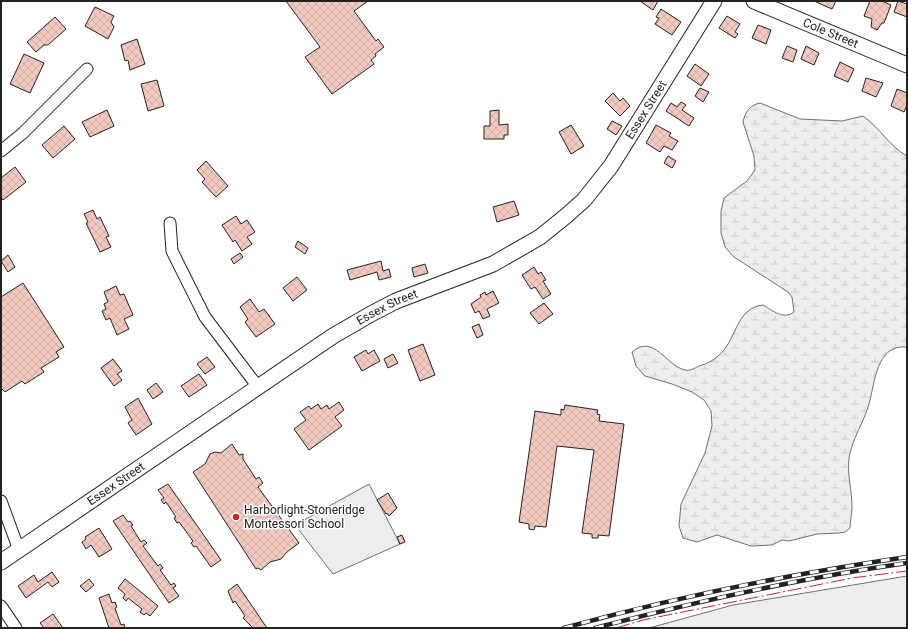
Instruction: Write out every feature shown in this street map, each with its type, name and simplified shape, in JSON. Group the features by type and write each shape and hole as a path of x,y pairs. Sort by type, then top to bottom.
{"main road":[{"name":"Essex Street","path":"1,562 333,336 396,301 492,264 540,236 566,216 584,200 611,166 714,1"},
{"name":"Cole Street","path":"754,1 907,64"}],"street":[{"path":"1,151 23,133 87,68"},
{"path":"170,223 172,251 205,317 258,387"},
{"path":"1,501 19,550"},
{"path":"1,606 16,628"}],"green space":[{"path":"760,103 800,119 842,121 863,116 895,147 907,156 907,347 897,348 889,352 883,358 875,376 867,411 855,437 849,458 852,507 850,528 845,532 817,534 789,541 782,540 772,545 751,546 717,535 697,542 683,538 679,526 681,504 705,453 712,426 711,411 704,400 692,392 645,376 636,366 632,352 640,347 647,346 660,352 678,367 685,370 691,370 714,359 724,350 741,318 754,307 763,305 782,315 794,312 792,297 788,292 734,257 725,247 721,233 721,211 724,198 747,181 755,170 754,156 743,122 748,110 753,105"},
{"path":"907,576 907,628 649,628 733,605"}],"shaded area":[{"path":"369,484 400,544 333,574 295,525"}],"building":[{"path":"286,1 368,1 354,11 376,41 378,39 384,47 375,54 376,56 371,60 374,64 332,94 305,57 320,47"},
{"path":"640,1 658,1 653,10"},
{"path":"814,1 836,1 832,9"},
{"path":"870,1 882,1 891,5 884,23 882,23 877,30 871,27 872,19 864,16"},
{"path":"898,1 907,4 907,17 894,12"},
{"path":"95,7 114,16 111,22 114,27 108,39 85,26"},
{"path":"661,9 681,22 672,35 655,24 659,18 656,17"},
{"path":"727,16 740,24 735,32 738,34 735,38 719,28"},
{"path":"55,17 66,29 48,45 44,45 36,52 27,42"},
{"path":"758,25 771,30 766,44 752,38"},
{"path":"137,39 145,64 130,70 128,60 125,61 121,45"},
{"path":"787,46 797,50 793,62 782,58"},
{"path":"806,46 819,53 814,65 801,59"},
{"path":"24,54 44,63 30,93 10,84"},
{"path":"840,62 854,69 848,82 834,76"},
{"path":"695,64 709,74 701,86 687,76"},
{"path":"866,78 883,83 876,97 862,91"},
{"path":"157,80 164,106 148,111 141,84"},
{"path":"700,88 709,92 703,102 695,96"},
{"path":"897,89 907,93 907,105 904,112 891,106"},
{"path":"613,93 620,101 623,98 630,106 620,116 605,101"},
{"path":"681,102 686,105 682,110 694,118 689,126 666,111 671,103 677,107"},
{"path":"107,110 114,126 90,137 82,122"},
{"path":"499,110 499,125 508,124 508,135 504,135 504,139 484,139 484,126 490,126 490,111"},
{"path":"612,121 622,126 616,135 607,129"},
{"path":"571,125 584,146 571,154 559,132"},
{"path":"656,125 671,133 669,136 678,141 672,150 664,146 660,152 646,143"},
{"path":"64,126 75,139 53,158 42,145"},
{"path":"668,156 676,161 672,168 664,163"},
{"path":"206,161 228,186 216,197 202,182 205,179 197,170"},
{"path":"15,167 26,182 3,200 1,197 1,178"},
{"path":"514,201 519,215 497,222 493,207"},
{"path":"93,210 97,219 100,217 109,236 106,237 111,247 100,252 86,223 88,222 84,214"},
{"path":"236,216 241,224 247,220 255,232 247,237 252,244 242,251 235,240 233,242 222,225"},
{"path":"298,241 308,248 305,254 295,247"},
{"path":"240,253 243,257 234,264 231,259"},
{"path":"8,255 15,267 8,272 1,261"},
{"path":"381,261 383,271 389,269 391,277 379,280 377,272 350,280 347,270"},
{"path":"425,264 428,273 414,277 412,268"},
{"path":"534,267 538,274 541,272 546,280 543,281 551,294 543,299 535,287 531,289 522,275"},
{"path":"297,277 307,290 293,301 283,288"},
{"path":"23,283 64,347 56,352 59,357 41,368 44,372 25,384 22,381 5,392 1,388 1,297"},
{"path":"116,286 120,295 124,294 133,315 124,319 129,329 117,335 110,318 106,320 102,311 106,309 104,304 108,302 104,292"},
{"path":"493,291 499,303 487,309 490,316 483,319 479,311 475,313 471,304 485,292 486,295"},
{"path":"250,299 259,312 264,309 275,324 256,337 245,322 248,319 240,307"},
{"path":"544,303 553,314 539,324 530,313"},
{"path":"479,324 483,335 477,338 472,327"},
{"path":"423,344 435,375 420,381 408,350"},
{"path":"366,350 368,354 374,350 380,361 362,371 354,357"},
{"path":"393,354 398,363 388,368 384,359"},
{"path":"207,357 215,367 205,374 197,364"},
{"path":"113,359 122,371 117,374 122,380 114,386 101,368"},
{"path":"199,374 207,385 189,397 181,386"},
{"path":"156,383 163,392 153,399 147,390"},
{"path":"138,398 152,424 136,435 128,423 132,420 125,407"},
{"path":"339,402 344,410 335,417 342,426 309,450 294,429 306,420 300,412 309,406 311,409 318,404 321,409 327,405 329,409"},
{"path":"565,405 598,410 597,414 600,415 599,421 624,424 609,536 598,535 598,538 592,538 592,534 582,533 594,450 557,446 546,527 535,526 534,530 529,529 529,524 519,522 535,411 561,415 561,409 564,410"},
{"path":"232,444 239,455 243,454 243,459 256,479 259,477 263,483 258,487 299,543 287,552 281,559 270,562 261,570 258,568 256,569 193,472 205,464 210,454 215,452 221,453"},
{"path":"168,484 221,560 211,567 196,546 194,547 191,543 193,541 179,522 177,523 174,518 176,517 166,502 164,504 161,500 164,498 158,490"},
{"path":"388,493 397,508 389,516 377,500"},
{"path":"123,515 128,522 130,521 133,525 131,526 141,542 144,540 147,543 143,546 158,566 160,564 163,568 160,570 171,585 174,583 176,586 173,588 179,596 169,603 113,521"},
{"path":"99,528 112,549 99,557 91,545 86,549 82,542 86,539 85,537"},
{"path":"402,535 405,542 400,544 397,537"},
{"path":"52,572 59,582 52,587 48,582 26,598 18,586 34,575 38,582"},
{"path":"89,579 94,585 86,592 80,586"},
{"path":"125,579 158,606 150,616 146,613 144,615 140,612 142,609 128,598 126,601 123,598 125,594 118,588"},
{"path":"237,584 267,628 253,628 243,618 245,616 235,601 233,603 228,591"},
{"path":"109,594 112,603 115,602 117,607 115,608 121,625 124,624 125,628 109,628 99,598"},
{"path":"53,614 63,628 44,628 40,623"}],"railway":[{"path":"564,628 649,606 734,587 907,557"},
{"path":"595,628 750,591 907,563"}],"power":[{"path":"616,628 643,620 852,578 907,571"}],"place":[{"name":"Harborlight-Stoneridge Montessori School","path":"236,517"}]}
